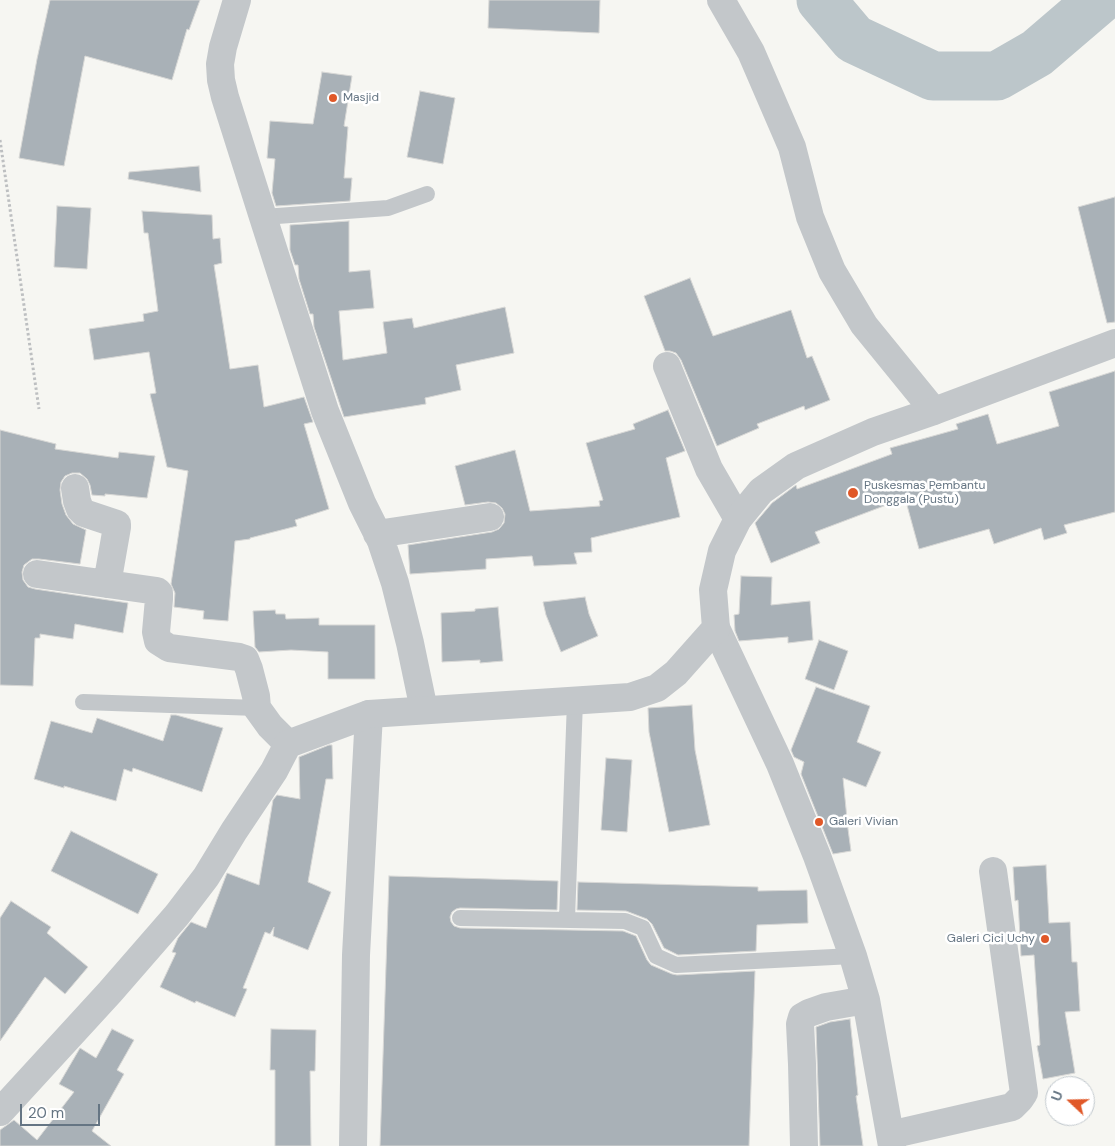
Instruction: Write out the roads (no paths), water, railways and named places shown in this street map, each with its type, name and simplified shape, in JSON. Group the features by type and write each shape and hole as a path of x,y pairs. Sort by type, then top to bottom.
{"street":[{"path":"237,0 220,64 225,97 325,411 362,503 378,534 396,583 424,710"},
{"path":"722,0 751,52 792,147 810,217 832,271 864,325 934,411"},
{"path":"992,872 1024,1093 1012,1107 891,1141 866,1000 853,956 817,856 780,764 716,628 713,590 722,551 738,519 761,491 796,466 873,432 1115,343"},
{"path":"667,366 709,469 738,519"},
{"path":"75,488 76,501 84,513 117,524 107,584"},
{"path":"378,534 490,517"},
{"path":"38,574 158,592 156,632 158,641 173,649 239,656 245,659 256,696 257,708 270,726 288,744"},
{"path":"0,1112 110,992 177,915 206,877 234,830 274,771 288,744 369,714 630,697 658,688 676,673 716,628"},
{"path":"354,1146 356,955 369,714"},
{"path":"804,1146 800,1024 802,1017 826,1007 866,1000"}],"lane":[{"path":"262,218 388,208 427,194"},
{"path":"567,920 575,701"},
{"path":"83,702 257,708"},
{"path":"460,918 625,921 643,928 656,956 676,965 853,956"}],"waterway":[{"path":"821,0 854,39 933,76 997,76 1037,53 1099,0"}],"place":[{"name":"Masjid","path":"333,98"},
{"name":"Puskesmas Pembantu Donggala (Pustu)","path":"853,493"},
{"name":"Galeri Vivian","path":"819,822"},
{"name":"Galeri Cici Uchy","path":"1045,939"}]}
